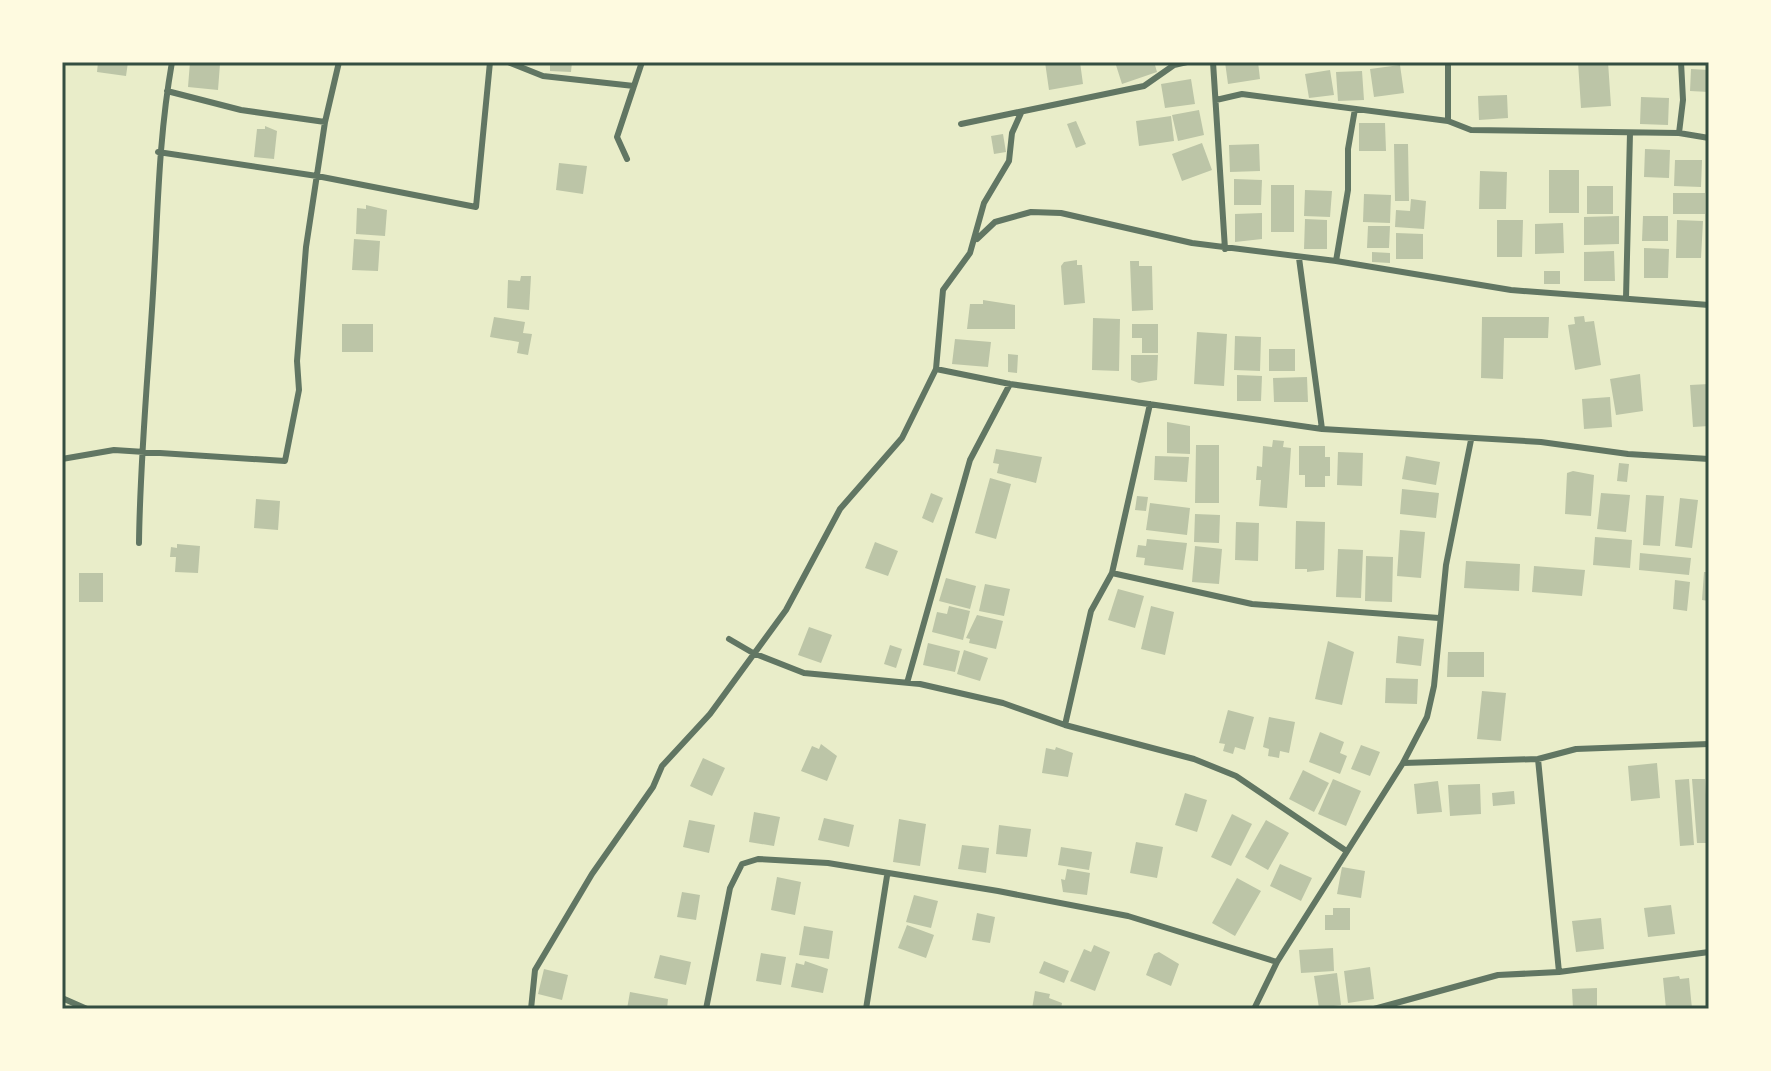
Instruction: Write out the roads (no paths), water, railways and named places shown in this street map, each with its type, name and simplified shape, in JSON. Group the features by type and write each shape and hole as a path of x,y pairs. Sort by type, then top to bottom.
{"street":[{"path":"139,543 140,452 153,290 158,152 172,62"},
{"path":"62,459 114,450 285,461 299,390 297,361 306,247 325,122 339,62"},
{"path":"158,152 317,176 476,207 490,62"},
{"path":"508,62 543,76 634,86"},
{"path":"627,159 617,137 642,62"},
{"path":"961,124 1144,86 1174,65 1187,62"},
{"path":"1213,62 1225,249"},
{"path":"1448,62 1448,121"},
{"path":"1679,133 1683,100 1681,62"},
{"path":"167,91 241,110 325,122"},
{"path":"1216,100 1242,94 1448,121 1471,130 1679,133 1709,138"},
{"path":"1336,261 1348,190 1348,149 1355,109"},
{"path":"975,241 984,203 1009,161 1012,133 1021,113"},
{"path":"1626,298 1630,133"},
{"path":"531,1009 535,970 592,874 653,787 662,766 710,714 786,610 840,509 902,438 936,369 943,290 975,241 995,222 1031,212 1061,213 1225,249 1336,261 1511,290 1709,305"},
{"path":"1299,258 1322,429"},
{"path":"936,369 1010,384 1322,429 1541,442 1628,454 1709,459"},
{"path":"907,683 970,460 1010,384"},
{"path":"1065,725 1091,611 1112,573 1150,404"},
{"path":"1254,1009 1277,962 1345,850 1403,763 1427,717 1434,686 1439,618 1471,440"},
{"path":"1112,573 1252,604 1439,618"},
{"path":"729,639 753,653 804,673 907,683 1003,703 1065,725 1194,759 1236,776 1345,850"},
{"path":"1403,763 1538,759 1576,749 1709,744"},
{"path":"1538,759 1559,972"},
{"path":"706,1009 730,888 742,864 758,859 828,863 887,876 1128,916 1277,962"},
{"path":"866,1009 887,876"},
{"path":"1374,1009 1498,975 1559,972 1709,952"},
{"path":"62,998 87,1009"}]}
